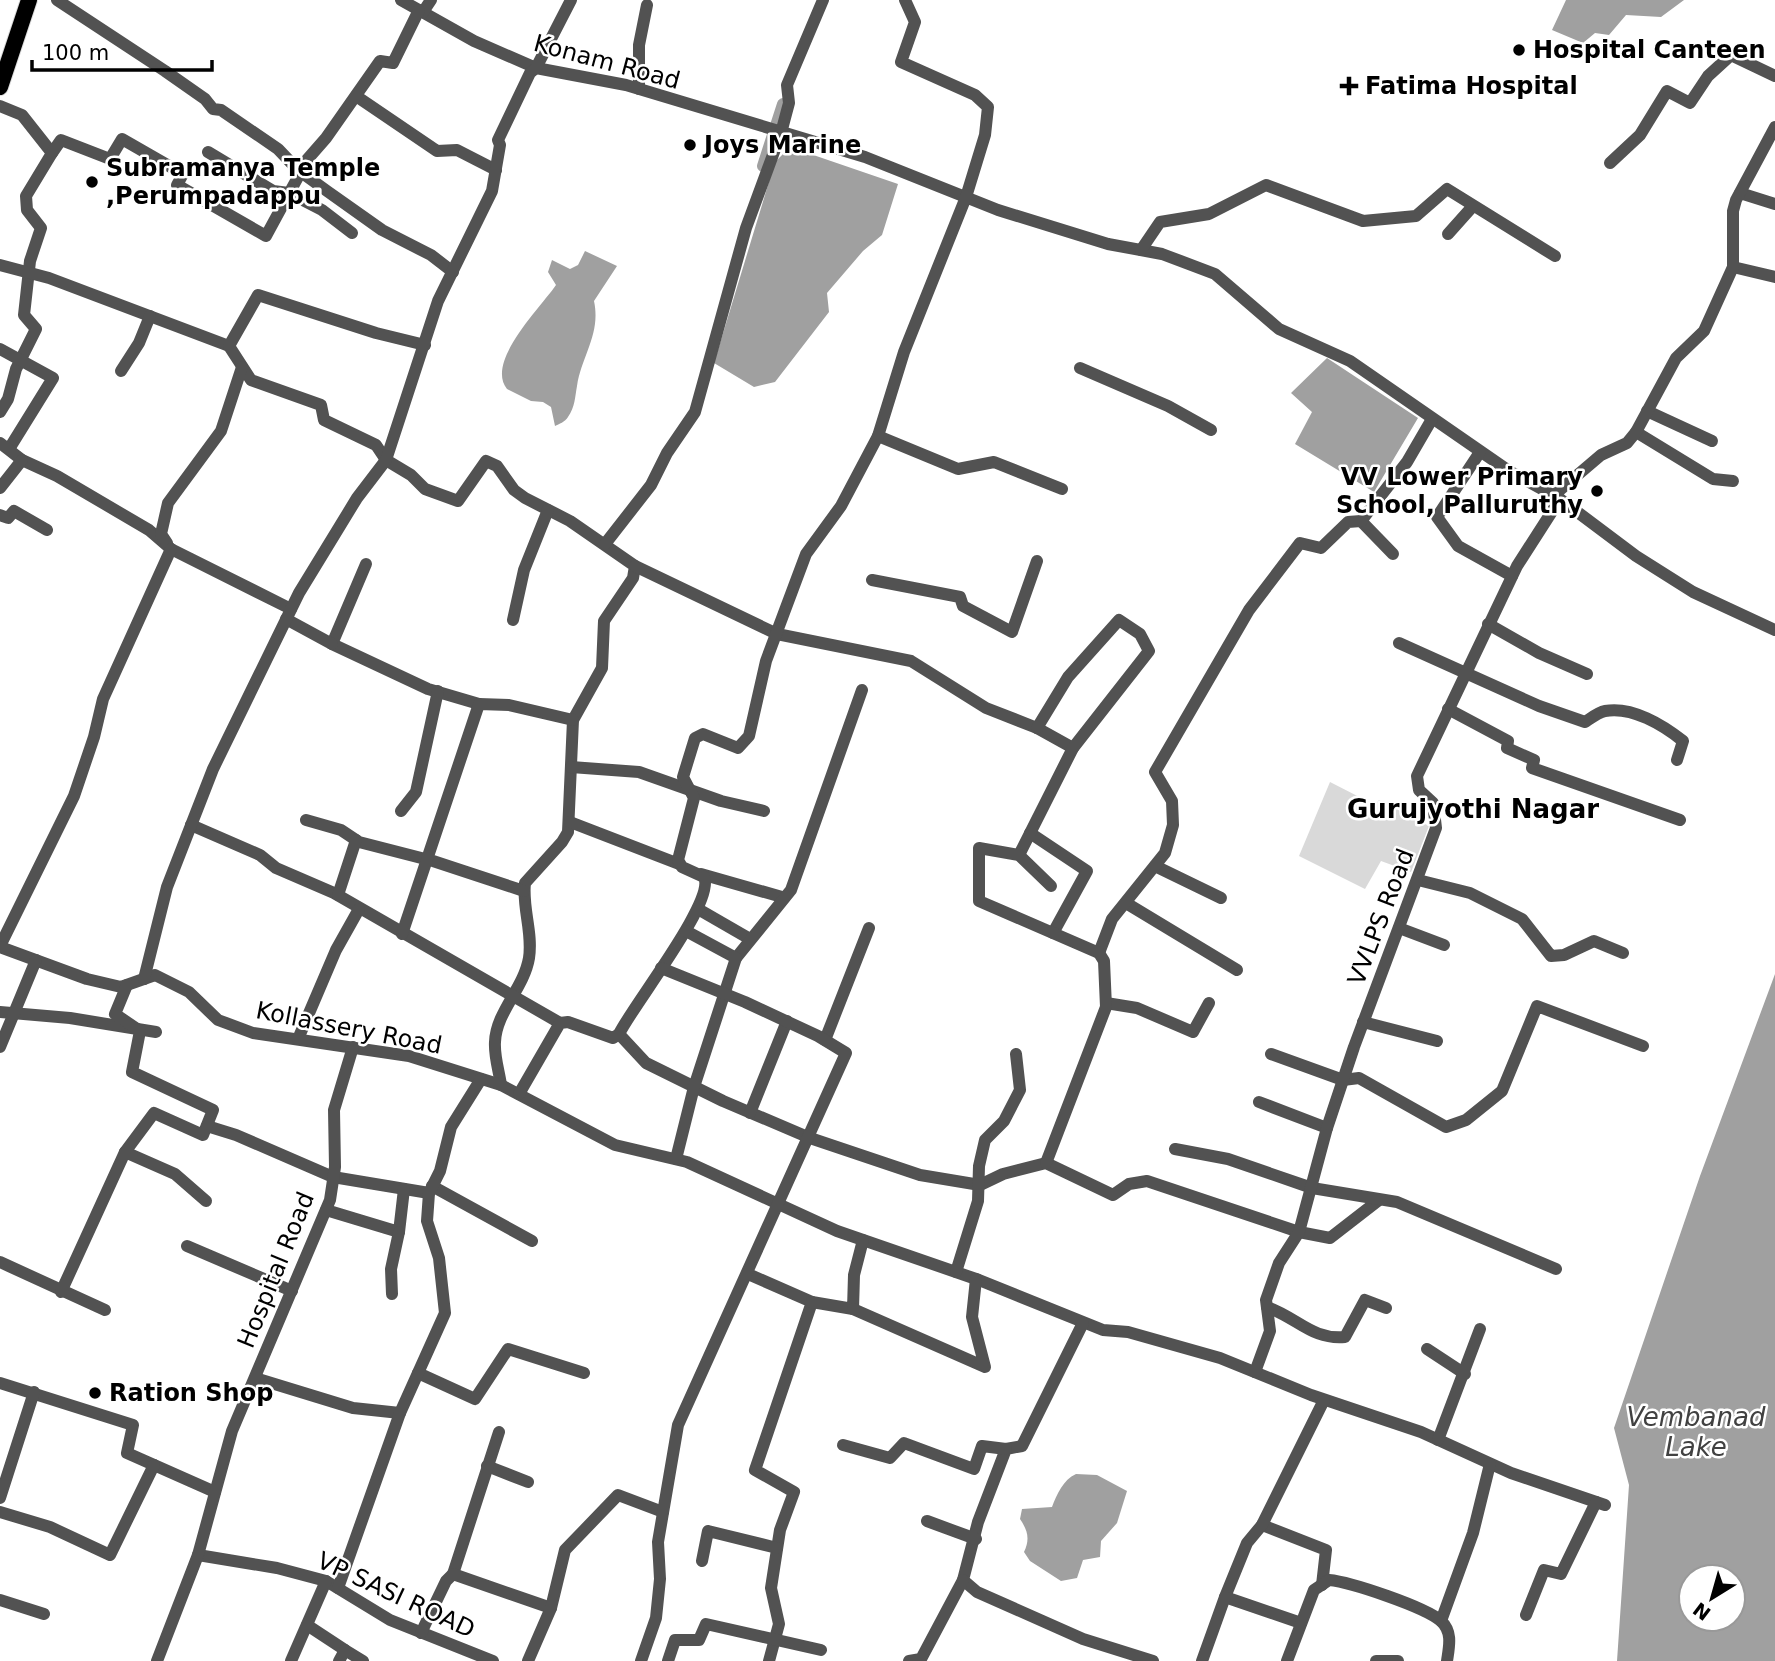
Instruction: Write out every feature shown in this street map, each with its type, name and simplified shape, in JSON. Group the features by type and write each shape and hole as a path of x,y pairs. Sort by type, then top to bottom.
{"main road":[{"path":"0,87 29,0"}],"street":[{"path":"57,0 165,71 205,99 213,108 221,110 278,149 298,170 382,230 431,255 453,272"},
{"name":"Konam Road","path":"401,0 474,41 536,68 639,89 865,157 966,197 1108,244 1163,254 1214,274 1279,329 1350,361 1480,452 1557,497 1636,556 1693,592 1775,630"},
{"path":"0,412 8,399 21,359 36,329 24,315 30,261 41,228 27,210 26,196 61,140 110,159 122,139 136,144 183,174 177,185 266,236 298,170 326,138 380,61 393,62 421,11 431,0"},
{"path":"605,544 651,485 667,453 695,412 746,228 789,103 787,85 823,0"},
{"path":"679,864 694,807 694,798 683,777 699,734 738,748 749,736 766,661 806,554 841,506 878,436 904,352 966,197 985,135 988,107 975,95 901,62 915,22 905,0"},
{"path":"171,549 103,699 94,737 74,796 0,946 87,979 121,987 144,979 167,887 213,769 288,614 357,498 386,460 438,301 492,191 498,140 530,73 536,68 570,1"},
{"path":"639,89 639,45 648,5"},
{"path":"1610,163 1640,135 1667,91 1690,103 1708,76 1731,55 1775,76"},
{"path":"356,96 437,151 457,150 496,170"},
{"path":"0,106 22,115 52,153"},
{"path":"1732,481 1713,479 1636,432 1676,358 1704,331 1733,267 1733,211 1775,127"},
{"path":"208,152 273,191 289,193 322,210 352,233"},
{"path":"1141,250 1160,222 1209,214 1266,185 1363,221 1416,216 1447,189 1555,256"},
{"path":"1740,193 1775,204"},
{"path":"1448,234 1473,206"},
{"path":"0,265 229,346 251,380 321,405 324,420 376,445 386,460 411,475 425,489 458,501 486,461 496,466 514,490 605,544 635,566 777,634 911,661 986,708 1037,728 1073,748"},
{"path":"1733,267 1775,277"},
{"path":"229,346 258,295 376,333 425,345"},
{"path":"121,371 139,343 149,316"},
{"path":"0,349 53,378 4,446 22,460 57,475 149,530 171,549 288,614 332,644 438,691 479,704 509,705 573,720"},
{"path":"171,549 161,534 168,503 221,430 242,367"},
{"path":"1080,369 1168,406 1212,430"},
{"path":"1647,411 1712,441"},
{"path":"1099,953 1112,919 1165,853 1173,825 1172,801 1155,772 1249,610 1300,543 1321,548 1348,522 1361,521 1407,462 1432,419"},
{"name":"VVLPS Road","path":"1255,1372 1270,1331 1267,1307 1279,1263 1299,1232 1343,1080 1436,828 1433,803 1419,790 1417,776 1512,576 1557,497 1601,455 1627,443 1636,432"},
{"path":"878,436 958,469 993,462 1062,489"},
{"path":"1480,452 1437,517 1458,546 1512,576"},
{"path":"0,488 22,460"},
{"path":"513,620 524,570 548,510"},
{"path":"0,515 8,518 13,511 47,530"},
{"path":"1361,521 1393,554"},
{"path":"872,580 960,597 963,606 1012,632 1037,561"},
{"path":"332,644 366,564"},
{"path":"501,1085 494,1044 496,1033 516,996 529,960 531,943 524,891 528,876 562,842 570,822 573,720 602,668 604,621 634,578 635,566"},
{"path":"1019,855 1073,748 1149,651 1140,634 1119,620 1068,677 1037,728"},
{"path":"1488,624 1539,653 1587,674"},
{"path":"1399,643 1539,706 1585,722 1604,711 1630,712 1667,728 1683,741 1677,760"},
{"path":"676,1159 694,1087 736,958 782,897 791,890 862,690"},
{"path":"401,811 416,792 438,691"},
{"path":"402,934 479,704"},
{"path":"1448,709 1508,741 1507,748 1534,760 1532,768 1680,820"},
{"path":"571,767 639,772 764,811"},
{"path":"306,820 341,830 356,840 524,891"},
{"path":"570,822 701,874 782,897"},
{"path":"191,825 260,855 276,868 338,895 560,1023 568,1022 613,1038 619,1034 698,909 707,889 701,874"},
{"path":"1030,833 1087,872 1053,933"},
{"path":"338,895 356,840"},
{"path":"1046,1163 1106,1003 1104,961 1099,953 979,901 979,848 1019,855 1052,886"},
{"path":"1155,866 1221,898"},
{"path":"1418,880 1470,893 1522,919 1551,956 1564,955 1594,941 1623,953"},
{"path":"1126,903 1237,970"},
{"path":"298,1039 336,950 359,909"},
{"path":"698,909 750,939"},
{"path":"1399,928 1444,945"},
{"path":"825,1040 869,929"},
{"path":"686,931 736,958"},
{"path":"0,1047 36,960"},
{"path":"641,1661 656,1618 660,1579 658,1542 678,1425 810,1138 846,1053 787,1021 661,968"},
{"name":"Kollassery Road","path":"144,979 155,975 189,992 218,1020 253,1033 409,1056 501,1085 615,1145 676,1159 863,1240 976,1279 1083,1323 1189,1348 1438,1440 1490,1464 1601,1504 1561,1574 1544,1570 1526,1615"},
{"path":"127,985 115,1014 140,1031"},
{"path":"1106,1003 1138,1008 1193,1032 1209,1003"},
{"path":"1271,1054 1343,1080 1359,1078 1446,1126 1466,1120 1502,1091 1537,1006 1643,1046"},
{"path":"0,1012 70,1018 156,1032"},
{"path":"750,1113 787,1021"},
{"path":"1363,1022 1437,1041"},
{"path":"519,1094 560,1023"},
{"path":"61,1292 125,1152 154,1113 203,1135 213,1110 132,1072 140,1031"},
{"path":"619,1034 646,1063 694,1087 810,1138 920,1175 980,1185 1003,1174 1046,1163 1113,1195 1129,1184 1147,1181 1299,1232 1330,1238 1379,1199"},
{"name":"Hospital Road","path":"157,1661 198,1555 232,1431 326,1210 333,1177 334,1110 353,1047"},
{"path":"956,1272 980,1185 979,1166 985,1140 1004,1121 1020,1090 1016,1054"},
{"path":"338,1588 400,1413 445,1313 439,1258 427,1221 430,1190 440,1171 451,1127 481,1079"},
{"path":"1259,1102 1327,1128"},
{"path":"207,1126 236,1135 333,1177 404,1189 430,1190 532,1241"},
{"path":"1175,1149 1228,1160 1312,1188 1396,1202 1556,1269"},
{"path":"125,1152 175,1174 206,1201"},
{"path":"392,1294 391,1269 404,1189"},
{"path":"326,1210 399,1232"},
{"path":"853,1309 854,1275 863,1240"},
{"path":"187,1246 292,1291"},
{"path":"0,1262 105,1310"},
{"path":"748,1274 812,1302 853,1309 985,1367 972,1318 976,1279"},
{"path":"1267,1307 1285,1314 1325,1339 1345,1337 1365,1300 1386,1308"},
{"path":"769,1661 779,1624 771,1588 780,1530 794,1492 755,1470 812,1302"},
{"path":"843,1445 890,1458 904,1443 974,1469 982,1446 1006,1449 1022,1446 1083,1323"},
{"path":"1438,1440 1480,1329"},
{"path":"418,1373 475,1399 508,1349 584,1373"},
{"path":"1427,1349 1465,1374"},
{"path":"255,1378 354,1408 400,1413"},
{"path":"0,1382 133,1425 127,1453 215,1492"},
{"path":"0,1498 34,1392"},
{"path":"1202,1661 1247,1543 1262,1525 1324,1400"},
{"path":"421,1633 446,1581 453,1574 499,1432"},
{"path":"909,1661 921,1659 962,1580 976,1539 978,1522 1006,1449"},
{"path":"1441,1621 1473,1533 1490,1464"},
{"path":"0,1512 50,1527 110,1555 154,1465"},
{"path":"487,1466 528,1482"},
{"path":"528,1661 551,1608 565,1549 618,1495 663,1512"},
{"path":"927,1521 976,1539"},
{"path":"1262,1525 1326,1550 1321,1571 1322,1585"},
{"path":"702,1561 708,1531 778,1548"},
{"name":"VP SASI ROAD","path":"198,1555 277,1568 326,1581 390,1620 493,1661"},
{"path":"453,1574 551,1608"},
{"path":"962,1580 977,1592 1083,1639 1153,1661"},
{"path":"1287,1661 1314,1590 1329,1580 1346,1581 1441,1621 1451,1639 1447,1661"},
{"path":"291,1661 326,1581"},
{"path":"1226,1597 1301,1623"},
{"path":"0,1600 44,1614"},
{"path":"668,1661 675,1640 699,1640 706,1624 821,1650"},
{"path":"307,1625 342,1656 363,1661"},
{"path":"1376,1661 1398,1661"}],"shaded area":[{"path":"1330,782 1375,805 1379,800 1429,826 1411,872 1381,861 1365,889 1299,856"}],"water":[{"path":"1566,0 1684,0 1661,17 1626,15 1609,35 1595,33 1583,43 1552,30"},
{"path":"790,147 898,184 882,235 863,251 827,293 829,312 775,382 754,387 714,363 775,162"},
{"path":"585,251 617,266 594,301 593,334 579,375 572,409 565,420 555,426 551,407 507,389 502,378 503,364 528,320 556,285 548,272 552,260 570,269 578,265"},
{"path":"1327,358 1418,418 1374,492 1295,444 1312,412 1291,393"},
{"name":"Vembanad Lake","path":"1775,974 1775,1661 1617,1661 1629,1485 1614,1428 1700,1176"},
{"path":"1076,1474 1097,1475 1127,1491 1117,1523 1101,1541 1100,1557 1083,1560 1077,1578 1061,1581 1030,1561 1024,1552 1027,1535 1020,1519 1022,1509 1052,1507 1058,1492"}],"waterway":[{"path":"763,166 783,104"}],"place":[{"name":"Hospital Canteen","path":"1519,50"},
{"name":"Fatima Hospital","path":"1349,86"},
{"name":"Joys Marine","path":"690,145"},
{"name":"Subramanya Temple ,Perumpadappu","path":"92,182"},
{"name":"VV Lower Primary School, Palluruthy","path":"1597,491"},
{"name":"Ration Shop","path":"95,1393"}],"district":[{"name":"Gurujyothi Nagar","path":"1473,809"}]}
